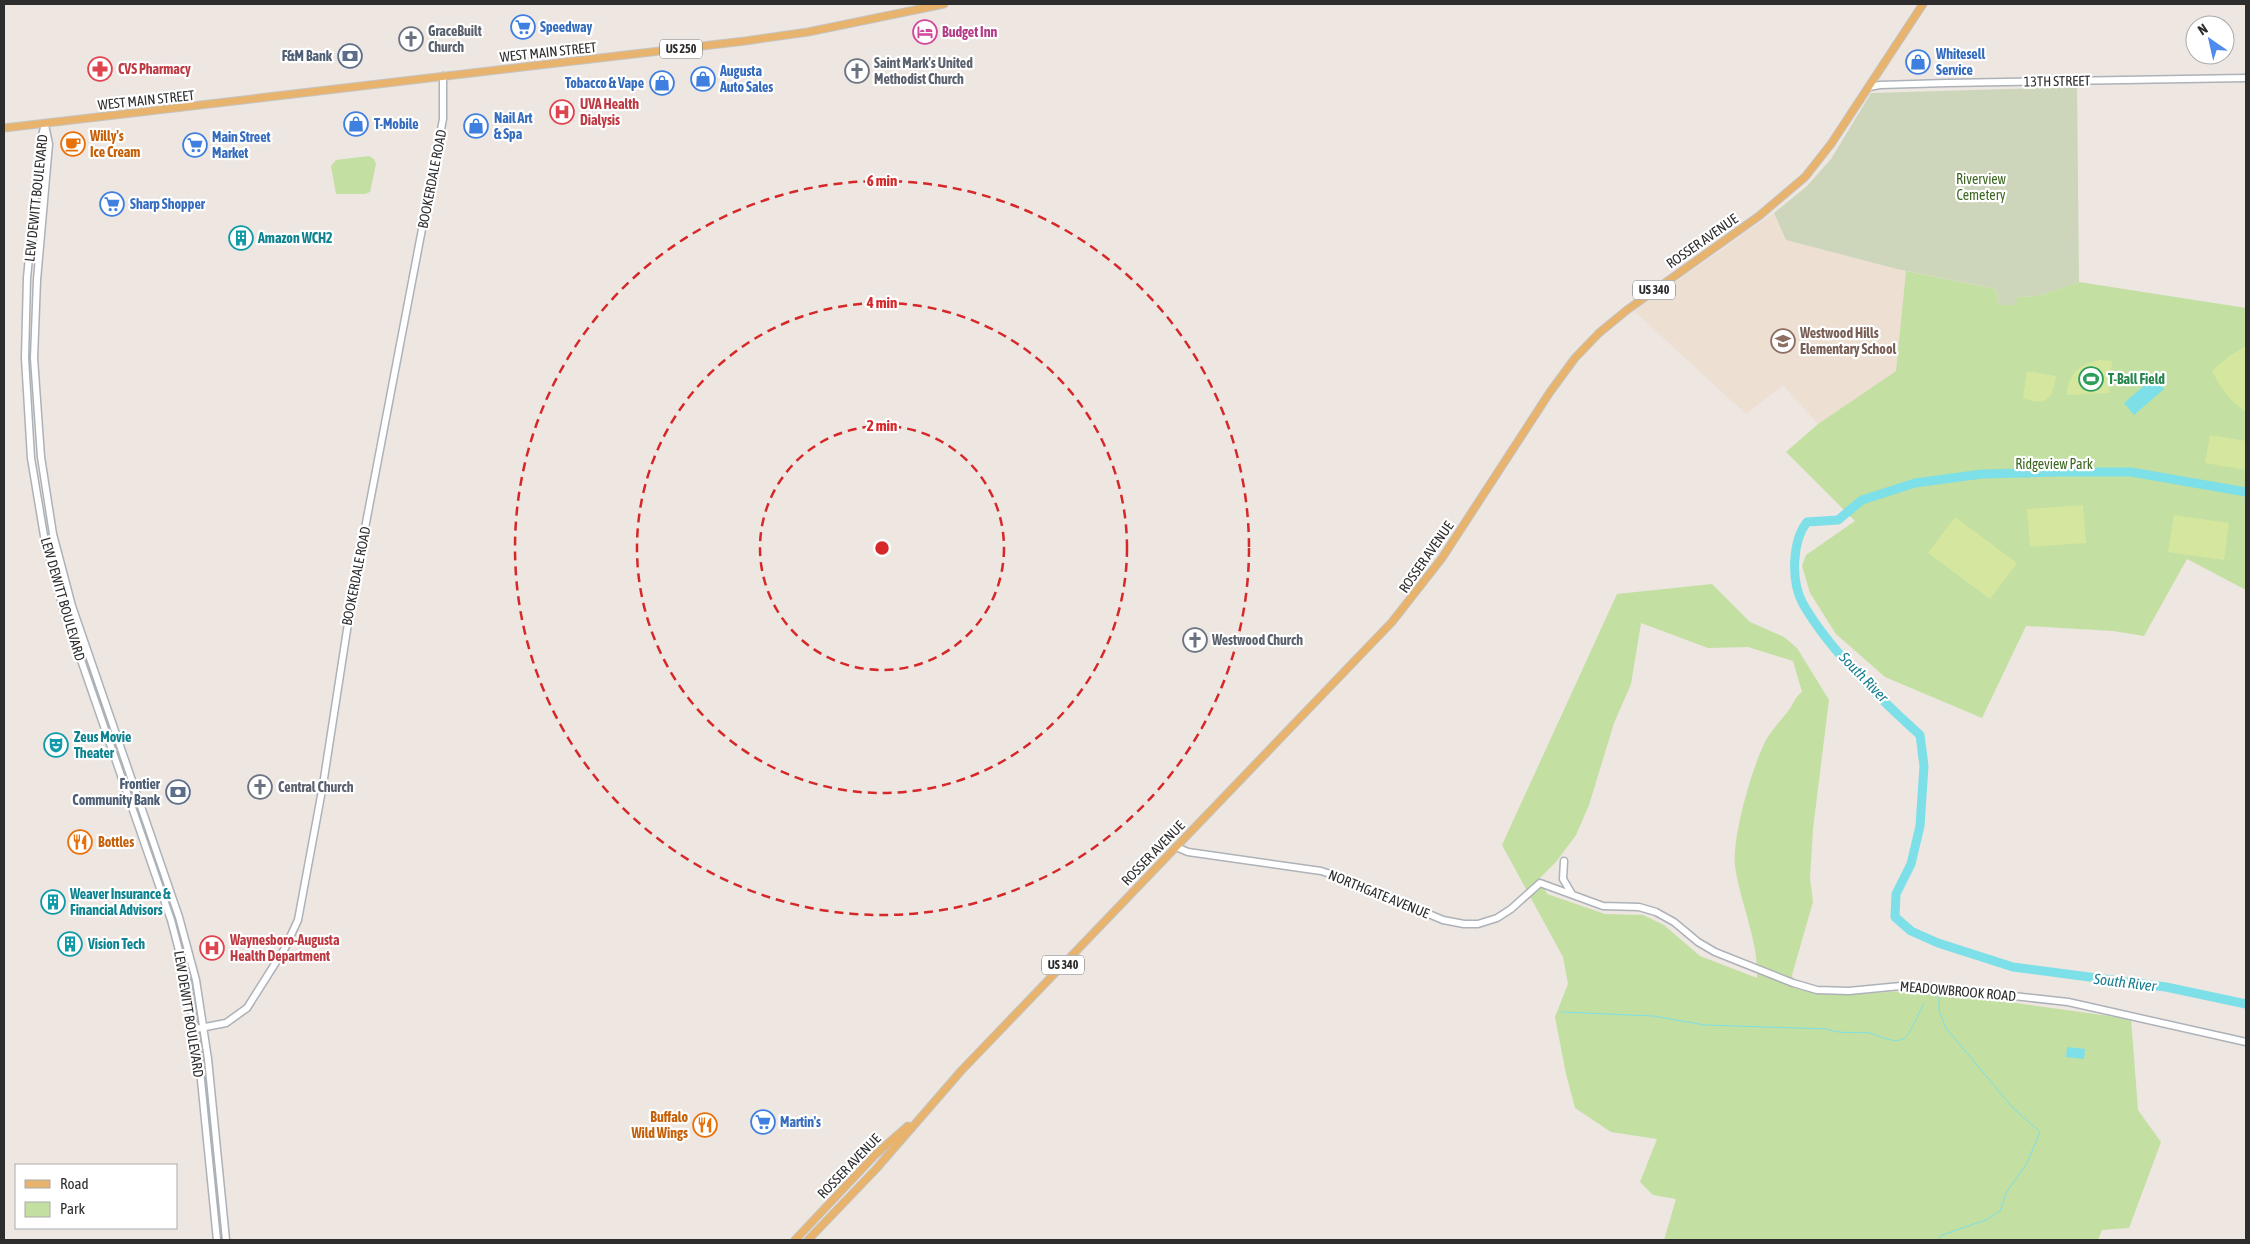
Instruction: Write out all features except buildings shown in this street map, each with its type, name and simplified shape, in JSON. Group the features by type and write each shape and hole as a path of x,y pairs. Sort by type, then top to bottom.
{"main road":[{"name":"WEST MAIN STREET","path":"4,128 772,38 944,4"},
{"name":"ROSSER AVENUE","path":"808,1240 876,1169 923,1113 1316,703 1409,602 1442,558 1560,378 1586,346 1627,310 1759,216 1796,186 1826,152 1923,4"},
{"name":"ROSSER AVENUE","path":"795,1240 876,1154 923,1113"}],"street":[{"name":"BOOKERDALE ROAD","path":"195,1029 226,1023 247,1008 286,948 298,920 322,793 353,591 443,120 443,76"},
{"name":"13TH STREET","path":"1869,88 1880,85 1947,83 2246,78"},
{"name":"LEW DEWITT BOULEVARD","path":"45,124 49,144 37,280 34,358 41,457 53,534 83,641 179,917 196,980 204,1028 226,1240"},
{"name":"LEW DEWITT BOULEVARD","path":"45,124 40,143 27,278 25,358 31,458 52,570 63,608 173,928 187,982 195,1029 216,1240"},
{"name":"NORTHGATE AVENUE","path":"1176,847 1188,852 1321,871 1346,879 1444,920 1464,924 1478,924 1497,918 1512,909 1540,883"},
{"path":"1564,861 1563,879 1573,895"},
{"name":"MEADOWBROOK ROAD","path":"1540,883 1603,906 1639,907 1656,912 1674,922 1698,942 1715,952 1793,983 1817,990 1849,991 1911,985 2058,1001 2246,1042"}],"shaded area":[{"name":"Westwood Hills Elementary School","path":"1774,213 1786,240 1906,271 1896,371 1818,424 1783,385 1746,414 1634,311"}],"green space":[{"name":"Riverview Cemetery","path":"2077,87 2079,282 2038,296 2017,297 2016,305 1999,305 1996,289 1897,269 1786,240 1774,213 1807,186 1831,159 1871,93"},
{"path":"369,156 374,159 376,164 370,192 365,194 336,194 331,166 336,160"},
{"name":"Ridgeview Park","path":"1906,271 1996,289 1999,305 2017,297 2038,296 2079,282 2246,308 2246,590 2187,559 2144,636 2113,631 2026,626 1982,718 1885,677 1836,634 1810,593 1802,566 1806,555 1855,521 1786,452 1818,424 1896,371"},
{"path":"2246,346 2246,412 2226,394 2212,371 2229,356"},
{"name":"T-Ball Field","path":"2101,360 2112,361 2109,393 2067,395 2072,375 2081,367"},
{"path":"2027,371 2056,376 2053,390 2047,399 2037,402 2023,398"},
{"path":"2210,435 2246,441 2246,470 2205,463"},
{"path":"2083,505 2086,543 2030,547 2027,509"},
{"path":"2174,515 2229,523 2224,560 2168,552"},
{"path":"1955,517 2017,563 1990,599 1928,553"},
{"path":"1712,584 1750,622 1784,637 1797,648 1829,700 1813,829 1810,878 1813,902 1792,975 1794,988 1809,992 1841,995 1921,990 2131,1019 2138,1110 2161,1142 2129,1228 2102,1230 2098,1240 1664,1240 1676,1199 1653,1195 1640,1182 1657,1139 1611,1132 1575,1108 1555,1017 1568,984 1563,957 1502,845 1617,594","holes":["1641,623 1708,648 1748,647 1793,661 1802,692 1766,740 1749,784 1737,838 1735,866 1755,950 1757,978 1700,956 1664,925 1643,915 1605,914 1547,894 1540,878 1556,862 1576,835 1589,805 1614,723 1631,684"]}],"water":[{"path":"2154,377 2164,389 2134,415 2124,403"},
{"path":"2067,1047 2085,1049 2084,1059 2066,1057"}],"waterway":[{"name":"South River","path":"2246,492 2131,472 1982,474 1915,483 1862,500 1838,520 1807,522 1798,539 1795,561 1798,593 1813,620 1856,673 1920,735 1924,766 1920,826 1911,864 1896,894 1895,917 1911,931 1938,943 2013,967 2166,987 2246,1004"},
{"path":"1938,1240 1942,1235 1986,1220 2000,1211 2006,1193 2027,1163 2040,1132 2012,1107 1946,1028 1939,1011 1939,997"},
{"path":"1561,1012 1653,1016 1705,1025 1827,1029 1869,1033 1897,1040 1908,1035 1924,1003"}],"place":[{"name":"Speedway","path":"523,27"},
{"name":"Budget Inn","path":"925,32"},
{"name":"GraceBuilt Church","path":"411,39"},
{"name":"F&M Bank","path":"350,56"},
{"name":"Whitesell Service","path":"1918,62"},
{"name":"CVS Pharmacy","path":"100,69"},
{"name":"Saint Mark's United Methodist Church","path":"857,71"},
{"name":"Augusta Auto Sales","path":"703,79"},
{"name":"Tobacco & Vape","path":"662,83"},
{"name":"UVA Health Dialysis","path":"562,112"},
{"name":"T-Mobile","path":"356,124"},
{"name":"Nail Art & Spa","path":"476,126"},
{"name":"Willy's Ice Cream","path":"73,144"},
{"name":"Main Street Market","path":"195,145"},
{"name":"Sharp Shopper","path":"112,204"},
{"name":"Amazon WCH2","path":"241,238"},
{"name":"Westwood Hills Elementary School","path":"1783,341"},
{"name":"T-Ball Field","path":"2091,379"},
{"name":"Westwood Church","path":"1195,640"},
{"name":"Zeus Movie Theater","path":"56,745"},
{"name":"Central Church","path":"260,787"},
{"name":"Frontier Community Bank","path":"178,792"},
{"name":"Bottles","path":"80,842"},
{"name":"Weaver Insurance & Financial Advisors","path":"53,902"},
{"name":"Vision Tech","path":"70,944"},
{"name":"Waynesboro-Augusta Health Department","path":"212,948"},
{"name":"Martin's","path":"763,1122"},
{"name":"Buffalo Wild Wings","path":"705,1125"}]}
